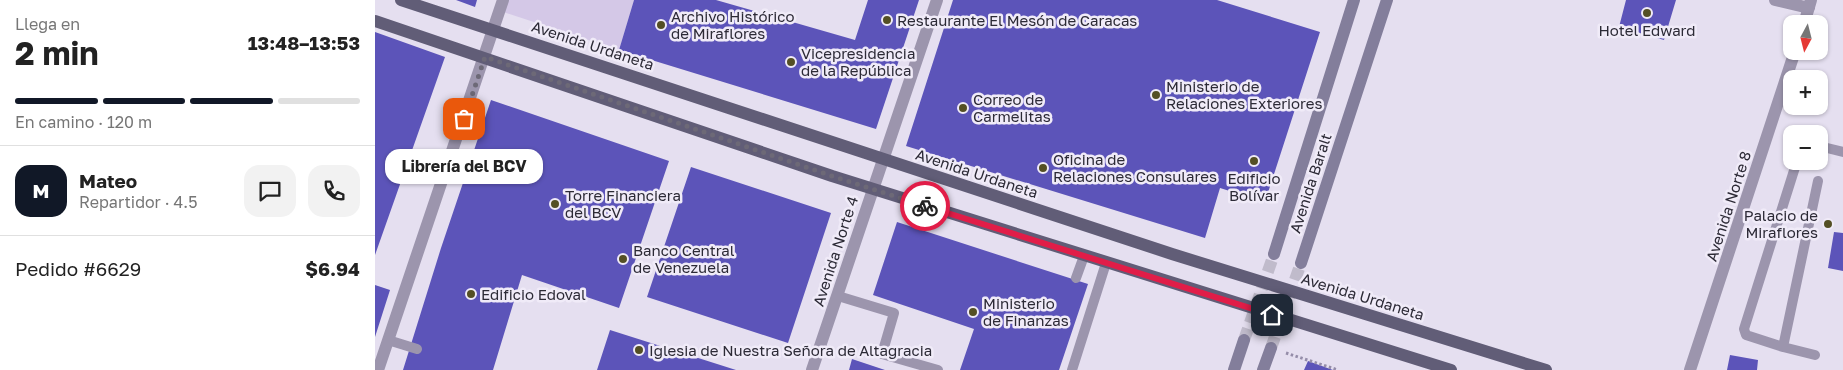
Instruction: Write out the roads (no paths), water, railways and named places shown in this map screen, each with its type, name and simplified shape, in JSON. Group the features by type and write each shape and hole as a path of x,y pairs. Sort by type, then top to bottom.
{"main road":[{"name":"Avenida Urdaneta","path":"401,0 1172,254 1546,370"},
{"name":"Avenida Baralt","path":"1274,254 1354,0"},
{"name":"Avenida Baralt","path":"1301,263 1387,0"},
{"path":"375,21 872,189 1451,370"},
{"path":"1234,370 1245,340"},
{"path":"1263,370 1271,348"}],"street":[{"path":"379,370 503,0"},
{"name":"Avenida Norte 4","path":"812,370 937,0"},
{"path":"1775,0 1810,4"},
{"name":"Avenida Norte 8","path":"1690,370 1792,60"}],"lane":[{"path":"1828,148 1843,152"},
{"path":"1794,170 1744,329 1745,335 1815,355"},
{"path":"1783,347 1818,181"},
{"path":"1076,278 1084,256"},
{"path":"1072,370 1106,263"},
{"path":"838,296 894,313 882,354 938,370"},
{"path":"388,340 417,349"}],"tunnel":[{"path":"1244,340 1274,254"},
{"path":"1271,348 1301,263"}],"place":[{"name":"Hotel Edward","path":"1647,13"},
{"name":"Restaurante El Mesón de Caracas","path":"887,20"},
{"name":"Archivo Histórico de Miraflores","path":"661,25"},
{"name":"Vicepresidencia de la República","path":"791,62"},
{"name":"Ministerio de Relaciones Exteriores","path":"1156,95"},
{"name":"Correo de Carmelitas","path":"963,108"},
{"name":"Librería del BCV","path":"464,119"},
{"name":"Edificio Bolívar","path":"1254,161"},
{"name":"Oficina de Relaciones Consulares","path":"1043,168"},
{"name":"Torre Financiera del BCV","path":"555,204"},
{"name":"Palacio de Miraflores","path":"1828,224"},
{"name":"Banco Central de Venezuela","path":"623,259"},
{"name":"Edificio Edoval","path":"471,294"},
{"name":"Ministerio de Finanzas","path":"973,312"},
{"name":"Iglesia de Nuestra Señora de Altagracia","path":"639,350"}]}
